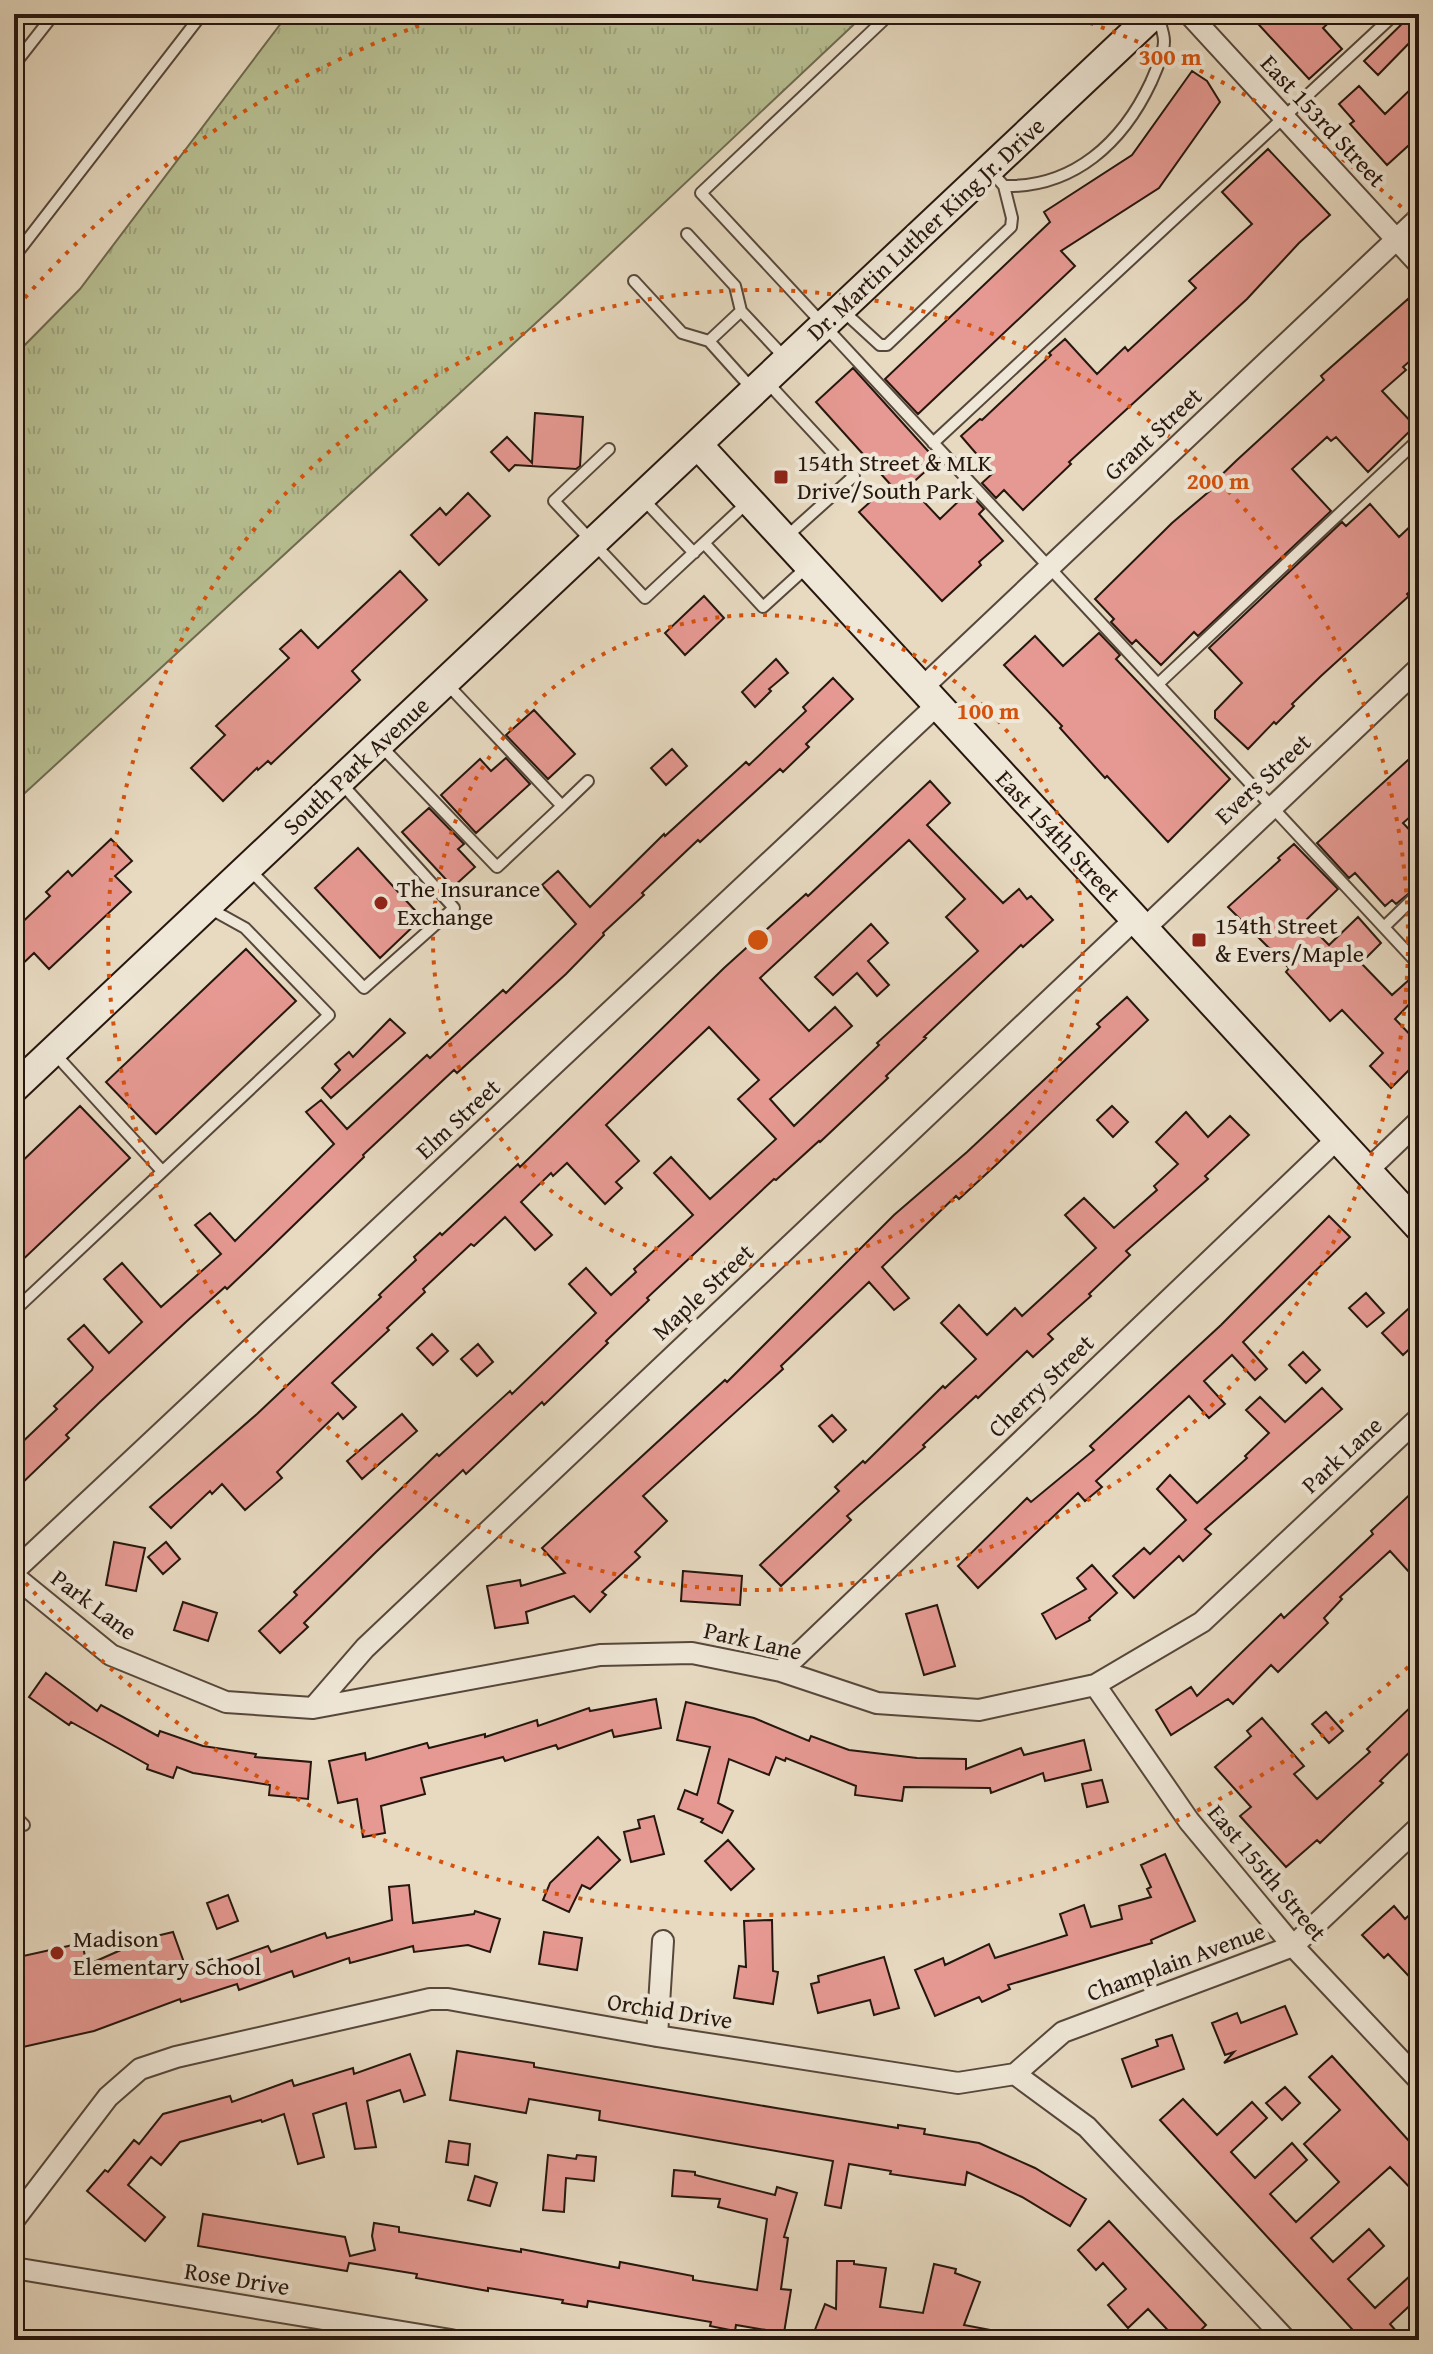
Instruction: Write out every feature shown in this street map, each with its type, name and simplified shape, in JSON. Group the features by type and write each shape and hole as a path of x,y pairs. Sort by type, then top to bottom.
{"street":[{"name":"Dr. Martin Luther King Jr. Drive","path":"698,445 833,317 997,177 1156,14"},
{"name":"East 153rd Street","path":"1189,14 1419,264"},
{"name":"Grant Street","path":"930,696 1050,567 1419,218"},
{"name":"South Park Avenue","path":"14,1088 698,445"},
{"name":"East 154th Street","path":"698,445 1419,1227"},
{"name":"Evers Street","path":"1140,924 1272,807 1419,668"},
{"name":"Elm Street","path":"14,1574 930,696"},
{"name":"Maple Street","path":"313,1708 365,1648 1140,924"},
{"path":"1367,1171 1419,1121"},
{"name":"Cherry Street","path":"781,1671 1337,1139"},
{"name":"Park Lane","path":"14,1574 111,1655 226,1702 313,1708 600,1655 692,1653 781,1671 877,1703 979,1710 1095,1685 1202,1622 1419,1418"},
{"name":"East 155th Street","path":"1095,1685 1189,1821 1293,1946 1419,2080"},
{"name":"Champlain Avenue","path":"1015,2074 1063,2032 1293,1946 1419,1827"},
{"path":"657,2036 663,1941"},
{"name":"Orchid Drive","path":"14,2220 108,2097 140,2069 176,2057 430,1999 448,1999 657,2036 958,2083 1015,2074"},
{"path":"1015,2074 1087,2127 1286,2340"},
{"name":"Rose Drive","path":"14,2268 451,2340"}],"lane":[{"path":"14,65 54,14"},
{"path":"14,257 202,14"},
{"path":"890,14 701,193 833,317 933,443 1419,965"},
{"path":"997,177 1034,185 1052,180 1090,159 1115,139 1138,111 1157,70 1164,40 1156,14"},
{"path":"933,443 1395,14"},
{"path":"833,317 880,345 887,345 1011,227 1012,218 997,177"},
{"path":"687,234 735,286 741,311 787,360"},
{"path":"634,281 682,333 709,341 854,476 784,539"},
{"path":"709,341 741,311"},
{"path":"1158,684 1419,439"},
{"path":"609,449 554,501 645,598 749,501"},
{"path":"642,498 694,553"},
{"path":"704,543 763,607 808,565"},
{"path":"445,682 562,806"},
{"path":"379,744 497,867 588,781"},
{"path":"248,868 364,988 454,908 339,782"},
{"path":"1384,927 1419,893"},
{"path":"14,1311 329,1015 245,928 206,907"},
{"path":"53,1051 162,1171"},
{"path":"14,1815 24,1825"}],"green space":[{"path":"288,14 865,14 562,299 14,803 14,356 80,289"}],"building":[{"path":"1249,14 1338,14 1323,28 1342,49 1309,79"},
{"path":"1412,14 1419,14 1419,33 1378,75 1364,61"},
{"path":"1192,71 1207,81 1220,102 1159,188 1061,251 1075,266 918,414 885,379 1050,222 1044,212 1132,155"},
{"path":"1419,81 1419,136 1387,165 1350,124 1354,121 1339,104 1359,86 1385,114"},
{"path":"1268,149 1330,215 1247,299 1069,462 1071,464 1023,510 1004,490 996,498 982,483 993,473 961,436 982,420 1065,339 1097,374 1125,347 1128,351 1196,288 1189,281 1252,224 1222,192"},
{"path":"1408,299 1419,311 1419,353 1403,367 1406,370 1382,391 1415,426 1368,472 1336,437 1331,441 1327,437 1292,469 1331,511 1198,636 1194,632 1161,665 1136,640 1132,644 1095,599 1324,380 1321,376"},
{"path":"853,368 937,461 909,486 940,519 965,495 967,498 971,495 984,509 979,514 1003,541 942,601 859,512 890,484 816,402"},
{"path":"535,413 583,417 580,466 576,469 515,465 509,471 491,452 507,437 532,463"},
{"path":"468,493 490,516 439,565 411,535 440,508 446,515"},
{"path":"1370,504 1399,537 1419,518 1419,583 1248,749 1215,718 1215,711 1242,683 1209,648 1342,522 1346,526"},
{"path":"400,571 427,600 352,671 360,680 271,764 268,761 257,768 223,801 191,768 225,735 216,726 289,658 280,649 301,630 318,648"},
{"path":"704,596 724,618 685,655 665,633"},
{"path":"1099,633 1120,655 1116,659 1230,779 1168,842 1107,776 1105,778 1060,728 1062,726 1004,665 1035,636 1063,666"},
{"path":"776,659 788,673 769,689 771,691 755,707 742,692"},
{"path":"833,678 853,699 806,744 809,747 783,772 780,769 700,842 698,840 642,893 644,895 603,933 566,974 457,1073 454,1070 363,1155 227,1289 225,1287 100,1402 66,1435 69,1438 14,1491 14,1450 92,1370 93,1367 68,1339 84,1325 109,1353 142,1322 104,1279 122,1263 161,1307 221,1254 195,1225 210,1213 235,1241 334,1144 306,1112 321,1100 347,1129 427,1055 430,1058 503,990 506,993 576,924 542,885 558,871 590,907 664,834 746,762 749,765 806,711 803,707"},
{"path":"534,710 575,754 548,779 506,735"},
{"path":"672,749 687,766 666,785 651,768"},
{"path":"1419,750 1419,809 1403,823 1419,840 1419,885 1396,904 1392,900 1385,906 1355,873 1349,878 1317,843"},
{"path":"506,758 530,784 476,833 441,795 480,759 491,771"},
{"path":"930,781 950,803 927,825 1003,903 1019,889 1027,899 1031,896 1053,920 1023,947 1021,945 924,1037 886,1076 888,1078 820,1142 774,1179 647,1298 649,1300 606,1341 608,1343 544,1405 542,1402 466,1474 463,1470 376,1552 304,1623 308,1627 280,1653 259,1631 297,1595 294,1592 437,1454 439,1456 510,1391 512,1394 596,1313 569,1284 586,1268 611,1295 636,1272 634,1269 693,1215 654,1173 671,1157 710,1199 776,1139 738,1099 759,1080 709,1027 606,1125 639,1161 616,1182 622,1188 605,1204 567,1163 553,1176 551,1173 521,1202 552,1235 535,1250 505,1217 474,1246 471,1244 423,1289 425,1292 387,1328 389,1330 332,1383 356,1407 343,1419 338,1413 277,1472 282,1478 245,1510 222,1484 212,1494 210,1491 171,1528 150,1507 257,1414 381,1297 379,1295 416,1260 414,1257 518,1164 520,1167 724,968 806,894 808,896","holes":["909,840 965,899 946,917 978,951 877,1043 879,1045 794,1126 770,1099 852,1026 835,1007 809,1031 760,978"]},
{"path":"429,808 464,844 458,849 475,867 453,887 402,832"},
{"path":"111,839 132,861 115,876 131,892 49,969 34,953 14,972 14,930 50,896 46,892 68,871 72,876"},
{"path":"1294,844 1338,889 1305,921 1329,945 1358,917 1381,943 1361,963 1392,995 1410,979 1419,989 1419,994 1395,1019 1419,1044 1419,1060 1391,1088 1370,1066 1383,1053 1342,1010 1330,1021 1286,972 1289,968 1228,907"},
{"path":"358,848 422,918 380,958 315,888"},
{"path":"871,924 888,943 868,961 889,985 877,996 857,973 833,995 815,977"},
{"path":"246,949 296,1001 156,1134 106,1082"},
{"path":"1127,997 1148,1020 997,1164 959,1199 956,1196 882,1267 909,1298 894,1310 869,1282 781,1366 783,1369 643,1496 667,1521 635,1552 640,1557 602,1592 606,1595 590,1612 574,1596 526,1612 528,1623 495,1628 487,1586 520,1580 521,1586 565,1573 542,1548 725,1380 727,1382 894,1215 967,1152 1100,1027 1097,1024"},
{"path":"390,1019 405,1033 331,1098 322,1088 340,1070 335,1064 349,1052 353,1057"},
{"path":"80,1106 130,1158 14,1268 14,1169"},
{"path":"1112,1106 1128,1122 1113,1137 1097,1120"},
{"path":"1186,1112 1208,1137 1230,1116 1249,1135 1205,1176 1208,1179 1126,1251 1130,1255 1089,1294 1091,1296 1048,1334 1053,1339 1033,1357 1027,1351 978,1398 976,1396 923,1445 925,1447 847,1516 851,1520 781,1586 760,1565 839,1491 835,1487 976,1359 941,1323 959,1305 987,1335 1015,1308 1022,1316 1096,1248 1065,1215 1084,1198 1114,1228 1157,1190 1154,1186 1178,1164 1156,1142"},
{"path":"1329,1216 1350,1237 1243,1342 1267,1369 1255,1380 1232,1355 1204,1381 1225,1404 1209,1418 1189,1396 1096,1481 1102,1487 1085,1501 1078,1493 978,1588 958,1566 1027,1498 1031,1502 1094,1450 1090,1446 1221,1325"},
{"path":"1366,1293 1384,1313 1367,1327 1349,1308"},
{"path":"1419,1299 1419,1340 1403,1355 1382,1333"},
{"path":"432,1334 448,1351 433,1365 417,1348"},
{"path":"478,1344 493,1362 477,1376 461,1359"},
{"path":"1303,1352 1320,1370 1306,1383 1289,1365"},
{"path":"1322,1388 1342,1409 1205,1529 1211,1534 1183,1561 1179,1556 1134,1598 1113,1576 1144,1548 1150,1554 1186,1520 1157,1489 1170,1475 1197,1503 1247,1458 1245,1456 1269,1433 1246,1410 1260,1397 1285,1422"},
{"path":"402,1414 417,1431 362,1479 347,1461"},
{"path":"832,1415 846,1430 833,1442 819,1426"},
{"path":"1419,1486 1419,1583 1390,1551 1340,1597 1342,1599 1324,1618 1328,1623 1278,1672 1271,1665 1233,1704 1228,1699 1171,1735 1156,1710 1191,1687 1197,1696 1281,1614 1284,1618 1335,1570"},
{"path":"114,1542 145,1548 136,1591 106,1585"},
{"path":"166,1542 180,1559 163,1574 148,1557"},
{"path":"1092,1565 1117,1593 1090,1620 1056,1639 1042,1614 1086,1589 1077,1578"},
{"path":"683,1571 742,1576 740,1605 681,1601"},
{"path":"183,1602 217,1613 208,1641 174,1630"},
{"path":"937,1605 955,1666 924,1675 906,1614"},
{"path":"46,1673 97,1711 101,1705 158,1736 160,1731 203,1746 256,1754 255,1757 311,1762 308,1799 269,1795 270,1785 193,1773 177,1767 173,1778 147,1769 148,1765 71,1722 69,1725 29,1697"},
{"path":"656,1699 661,1728 614,1737 612,1730 558,1749 556,1745 505,1761 503,1757 421,1778 425,1794 381,1806 385,1833 363,1837 357,1799 338,1803 329,1761 365,1753 366,1760 427,1743 429,1748 485,1734 485,1737 537,1720 538,1726 589,1708 590,1711"},
{"path":"1419,1699 1419,1743 1380,1781 1383,1783 1320,1843 1317,1840 1286,1867 1240,1816 1251,1807 1215,1767 1251,1736 1247,1731 1262,1718 1304,1766 1294,1774 1317,1799 1370,1752 1367,1749"},
{"path":"686,1702 754,1718 809,1741 811,1736 849,1750 917,1758 966,1759 966,1769 1021,1748 1024,1755 1084,1740 1091,1770 1045,1781 1043,1773 991,1793 990,1788 904,1787 902,1801 855,1795 856,1786 786,1758 785,1761 776,1757 769,1775 729,1759 718,1803 733,1811 722,1833 701,1822 703,1819 678,1809 685,1790 697,1795 710,1747 677,1740"},
{"path":"1326,1712 1343,1731 1329,1743 1312,1724"},
{"path":"1102,1780 1108,1802 1087,1807 1082,1784"},
{"path":"654,1816 664,1854 631,1862 624,1832 640,1828 638,1820"},
{"path":"598,1837 620,1860 590,1889 582,1885 569,1912 543,1900 550,1883"},
{"path":"728,1840 754,1869 731,1890 705,1861"},
{"path":"1165,1854 1195,1921 1151,1940 1152,1943 1008,1985 1010,1989 982,2002 979,1997 935,2016 915,1970 943,1958 945,1965 989,1944 995,1958 1067,1935 1060,1914 1084,1905 1091,1927 1122,1919 1119,1906 1151,1897 1147,1889 1151,1887 1141,1865"},
{"path":"409,1885 413,1923 474,1914 475,1911 500,1919 490,1952 468,1945 414,1952 413,1946 350,1963 349,1958 294,1977 292,1971 239,1990 237,1984 181,2002 180,1999 94,2031 14,2049 14,1958 82,1943 87,1965 148,1938 173,1932 186,1968 213,1959 215,1965 268,1946 271,1952 325,1933 327,1938 392,1920 389,1887"},
{"path":"228,1895 238,1921 217,1929 207,1903"},
{"path":"1394,1906 1405,1919 1419,1906 1419,1987 1388,1954 1384,1958 1362,1935"},
{"path":"772,1920 773,1971 778,1972 773,2004 734,1998 739,1966 746,1967 744,1921"},
{"path":"544,1932 582,1938 577,1970 539,1964"},
{"path":"884,1957 899,2008 874,2015 870,2000 818,2013 811,1984 819,1982 818,1976"},
{"path":"1285,2006 1297,2034 1224,2063 1234,2052 1225,2055 1212,2023 1237,2013 1241,2023"},
{"path":"1172,2035 1184,2069 1132,2087 1122,2059 1158,2046 1156,2040"},
{"path":"457,2051 776,2108 898,2128 898,2125 925,2129 924,2134 979,2143 1035,2168 1086,2199 1070,2226 1022,2197 967,2172 965,2185 890,2174 891,2171 849,2164 841,2208 825,2205 833,2161 599,2120 600,2111 529,2099 526,2113 450,2100"},
{"path":"410,2054 425,2095 404,2102 400,2090 367,2101 376,2147 355,2149 346,2103 313,2114 324,2157 298,2164 284,2114 180,2142 161,2165 151,2157 128,2185 165,2217 145,2241 87,2191 105,2170 108,2172 134,2140 139,2144 163,2114 230,2096 232,2102 292,2080 294,2086 353,2068 354,2074"},
{"path":"1332,2056 1419,2152 1419,2197 1390,2167 1311,2238 1333,2262 1369,2229 1384,2246 1348,2279 1375,2308 1411,2275 1419,2283 1419,2297 1390,2324 1404,2340 1362,2340 1160,2120 1183,2099 1217,2135 1252,2102 1267,2118 1231,2152 1255,2178 1292,2143 1307,2160 1270,2194 1296,2222 1339,2182 1304,2144 1340,2110 1309,2077"},
{"path":"1285,2087 1300,2103 1282,2120 1266,2103"},
{"path":"449,2141 470,2144 468,2165 446,2162"},
{"path":"548,2155 576,2159 577,2155 596,2157 594,2181 566,2178 564,2212 543,2210"},
{"path":"674,2170 695,2172 695,2175 775,2195 777,2187 797,2193 784,2237 788,2238 781,2289 791,2290 784,2333 736,2325 735,2331 710,2326 711,2322 588,2301 587,2307 562,2303 563,2300 488,2288 488,2291 416,2278 417,2274 349,2263 347,2271 198,2246 203,2214 345,2237 350,2256 375,2250 372,2236 374,2223 399,2227 399,2232 521,2252 521,2249 619,2268 620,2262 693,2276 693,2280 757,2290 767,2219 718,2207 720,2199 672,2196"},
{"path":"475,2176 497,2183 490,2206 468,2200"},
{"path":"1109,2221 1206,2325 1191,2340 1177,2340 1148,2309 1128,2328 1108,2305 1126,2289 1103,2263 1096,2270 1078,2250"},
{"path":"837,2261 854,2261 854,2264 886,2268 880,2307 923,2313 934,2264 956,2269 955,2273 980,2282 964,2325 996,2331 995,2340 811,2340 825,2304 836,2309"}],"place":[{"name":"154th Street & MLK Drive/South Park","path":"781,477"},
{"name":"The Insurance Exchange","path":"381,903"},
{"name":"154th Street & Evers/Maple","path":"1199,940"},
{"name":"Madison Elementary School","path":"57,1953"}]}
